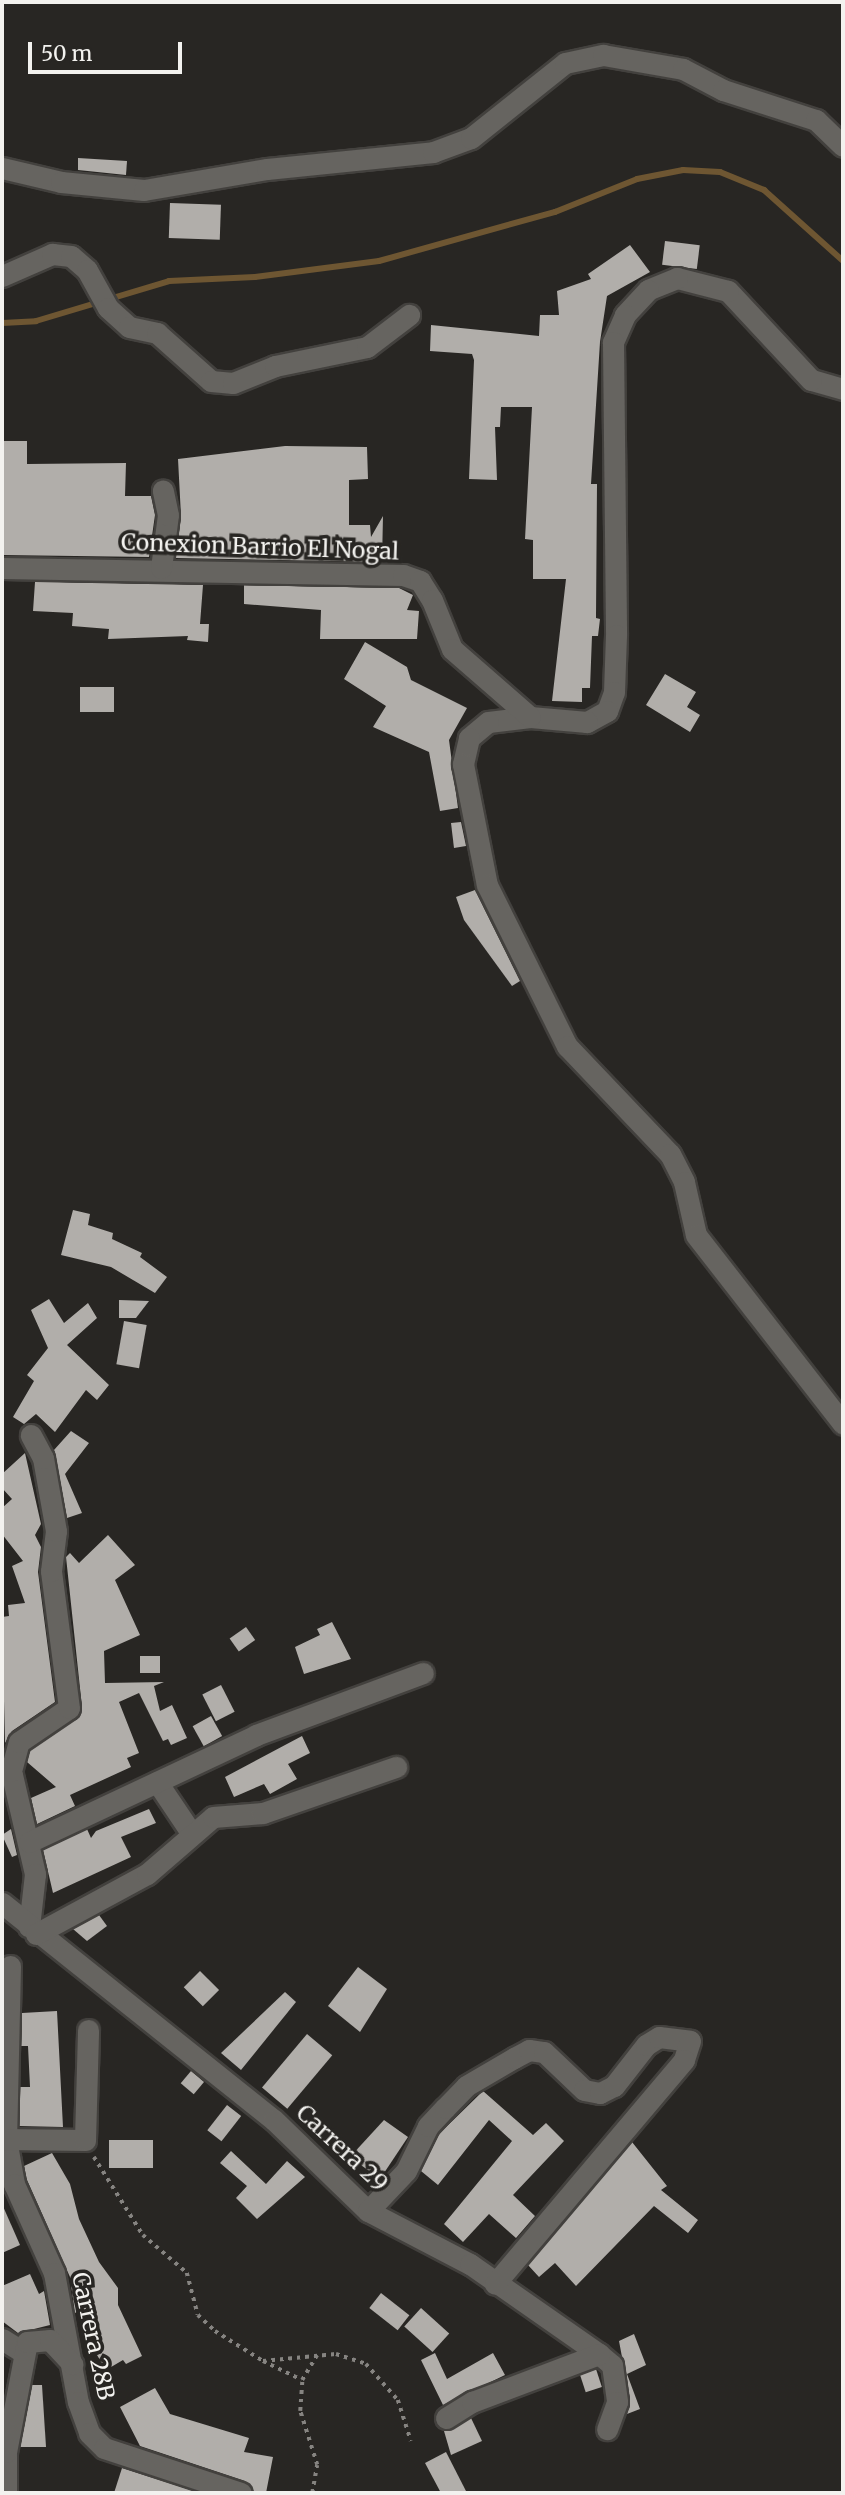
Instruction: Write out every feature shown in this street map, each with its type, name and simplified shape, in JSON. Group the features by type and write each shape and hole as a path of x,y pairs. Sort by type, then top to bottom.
{"street":[{"path":"2,168 61,182 144,190 267,169 433,152 471,138 565,63 603,55 683,69 723,90 816,120 843,146"},
{"path":"2,276 52,254 71,256 87,270 108,308 129,327 157,333 211,381 233,383 275,366 367,347 409,315"},
{"path":"843,389 811,380 728,291 712,284 677,278 640,298 625,315 613,342 614,692 607,711 587,722 530,718 488,722 469,738 463,764 487,885 506,928 567,1046 670,1154 684,1182 696,1235 843,1424"},
{"path":"161,568 168,515 163,491"},
{"name":"Conexion Barrio El Nogal","path":"2,568 377,572 420,581 452,649 530,718"},
{"path":"31,1435 43,1458 56,1531 51,1571 62,1622 69,1707 19,1742 6,1770 29,1842 35,1874 33,1931 147,1874 213,1818 263,1813 396,1767"},
{"path":"29,1842 281,1725 423,1673"},
{"path":"157,1782 192,1834"},
{"name":"Carrera 29","path":"2,1903 33,1931 274,2120 368,2211 470,2264 599,2354 611,2365 617,2402 607,2430"},
{"name":"Carrera 28B","path":"10,1966 4,2139 14,2183 54,2273 89,2432 104,2448 242,2493"},
{"path":"4,2139 85,2140 88,2031"},
{"path":"368,2211 406,2171 428,2126 466,2086 529,2050 544,2052 584,2090 600,2093 614,2086 653,2041 690,2041 684,2060 495,2284"},
{"path":"2,2339 23,2352"},
{"path":"6,2493 6,2452 23,2352 32,2339 50,2340 75,2370"},
{"path":"446,2418 472,2402 599,2354"}],"path":[{"path":"85,2140 143,2235 187,2273 198,2315 263,2361 302,2380"},
{"path":"263,2361 317,2355 347,2356 383,2379 408,2422 411,2441"},
{"path":"312,2493 317,2465 300,2422 302,2380 317,2355"}],"building":[{"path":"78,158 127,161 126,175 78,170"},
{"path":"170,203 221,205 220,240 169,238"},
{"path":"665,241 700,245 697,269 662,265"},
{"path":"630,245 650,272 607,296 600,342 591,484 597,484 596,618 600,619 598,636 592,636 590,688 582,688 582,702 552,701 566,579 533,579 533,540 525,539 532,407 501,407 500,427 495,427 497,480 469,479 474,360 472,354 430,351 431,325 539,336 540,315 559,315 557,291 591,279 588,274"},
{"path":"2,441 27,441 27,464 126,463 125,496 151,496 155,515 149,557 2,555"},
{"path":"285,446 367,447 368,479 349,480 349,525 370,525 371,537 383,516 382,562 176,558 181,516 178,459"},
{"path":"35,582 203,585 200,624 209,624 208,642 187,640 188,636 108,639 109,629 72,626 73,613 33,611"},
{"path":"244,585 399,588 413,595 407,610 419,611 417,639 320,639 321,610 244,604"},
{"path":"365,642 407,667 411,680 467,708 449,740 458,808 440,811 429,752 373,727 386,706 344,679"},
{"path":"665,674 696,692 687,707 700,715 690,732 646,705"},
{"path":"80,687 114,687 114,712 80,712"},
{"path":"461,822 466,846 454,848 451,823"},
{"path":"475,890 520,981 512,986 464,920 456,897"},
{"path":"73,1210 90,1214 88,1225 113,1233 112,1239 142,1253 140,1257 167,1277 155,1293 111,1267 61,1255"},
{"path":"49,1299 64,1323 88,1303 97,1318 67,1345 109,1385 97,1400 86,1390 55,1432 36,1414 24,1424 13,1417 34,1381 27,1375 48,1348 31,1310"},
{"path":"119,1300 149,1301 136,1318 119,1318"},
{"path":"124,1321 147,1325 139,1368 116,1364"},
{"path":"71,1431 89,1443 65,1474 82,1513 67,1518 54,1450"},
{"path":"25,1453 41,1524 35,1535 41,1547 38,1572 55,1702 12,1731 5,1743 2,1617 9,1616 8,1605 25,1603 12,1566 23,1561 2,1534 2,1508 12,1499 2,1488 2,1474"},
{"path":"108,1535 135,1565 115,1580 140,1635 104,1651 105,1683 164,1682 154,1686 160,1711 172,1705 187,1738 171,1745 168,1739 163,1741 139,1693 119,1702 139,1753 127,1758 131,1767 70,1795 75,1806 37,1824 31,1798 56,1787 27,1762 30,1750 76,1719 82,1707 66,1557 70,1553 79,1563"},
{"path":"332,1622 351,1659 304,1674 295,1647 320,1635 317,1629"},
{"path":"246,1627 255,1640 239,1652 230,1638"},
{"path":"140,1656 160,1656 160,1673 140,1673"},
{"path":"221,1685 235,1712 216,1721 202,1695"},
{"path":"211,1716 222,1736 204,1746 193,1726"},
{"path":"302,1736 310,1753 288,1764 297,1779 270,1794 264,1784 234,1797 225,1777"},
{"path":"149,1809 156,1823 121,1837 131,1857 53,1893 43,1850 87,1829 91,1838 96,1831"},
{"path":"11,1829 17,1855 12,1857 2,1835"},
{"path":"99,1915 107,1926 87,1941 73,1929"},
{"path":"358,1967 387,1989 360,2032 328,2006"},
{"path":"200,1971 219,1990 203,2006 184,1987"},
{"path":"285,1992 296,2002 241,2070 221,2053"},
{"path":"57,2011 63,2127 19,2126 20,2087 30,2087 28,2046 21,2046 22,2013"},
{"path":"307,2034 332,2055 287,2109 262,2088"},
{"path":"191,2071 204,2082 194,2094 181,2083"},
{"path":"483,2091 533,2135 546,2123 564,2141 513,2195 535,2216 516,2238 489,2214 463,2242 444,2224 512,2141 489,2120 438,2185 421,2171 439,2134"},
{"path":"227,2105 241,2116 221,2141 207,2130"},
{"path":"384,2120 408,2137 380,2179 350,2157"},
{"path":"109,2140 153,2140 153,2168 109,2168"},
{"path":"632,2142 667,2186 661,2190 698,2220 688,2233 654,2206 576,2286 555,2263 539,2277 528,2265"},
{"path":"231,2151 266,2184 287,2161 305,2177 257,2219 236,2198 247,2186 220,2163"},
{"path":"52,2153 70,2184 79,2219 99,2262 118,2288 118,2305 142,2356 126,2364 123,2360 106,2370 97,2355 102,2353 80,2310 75,2313 70,2277 27,2180 24,2166"},
{"path":"2,2204 20,2245 2,2253"},
{"path":"30,2274 39,2294 44,2291 50,2325 18,2333 2,2321 2,2286"},
{"path":"381,2293 409,2315 398,2330 369,2308"},
{"path":"421,2308 449,2333 433,2352 404,2327"},
{"path":"634,2334 646,2365 627,2374 640,2409 627,2414 630,2400 619,2341"},
{"path":"435,2353 447,2379 493,2353 505,2375 443,2405 421,2360"},
{"path":"596,2369 602,2387 586,2392 580,2374"},
{"path":"32,2385 42,2385 46,2447 20,2447"},
{"path":"155,2388 170,2414 249,2438 244,2452 273,2457 266,2493 254,2493 245,2481 140,2446 120,2407"},
{"path":"471,2418 482,2441 451,2455 444,2431"},
{"path":"446,2452 467,2493 441,2493 425,2463"},
{"path":"122,2468 200,2493 114,2493"}],"waterway":[{"path":"2,323 36,321 169,281 255,277 379,261 555,212 637,179 683,170 720,172 764,190 843,261"}]}
